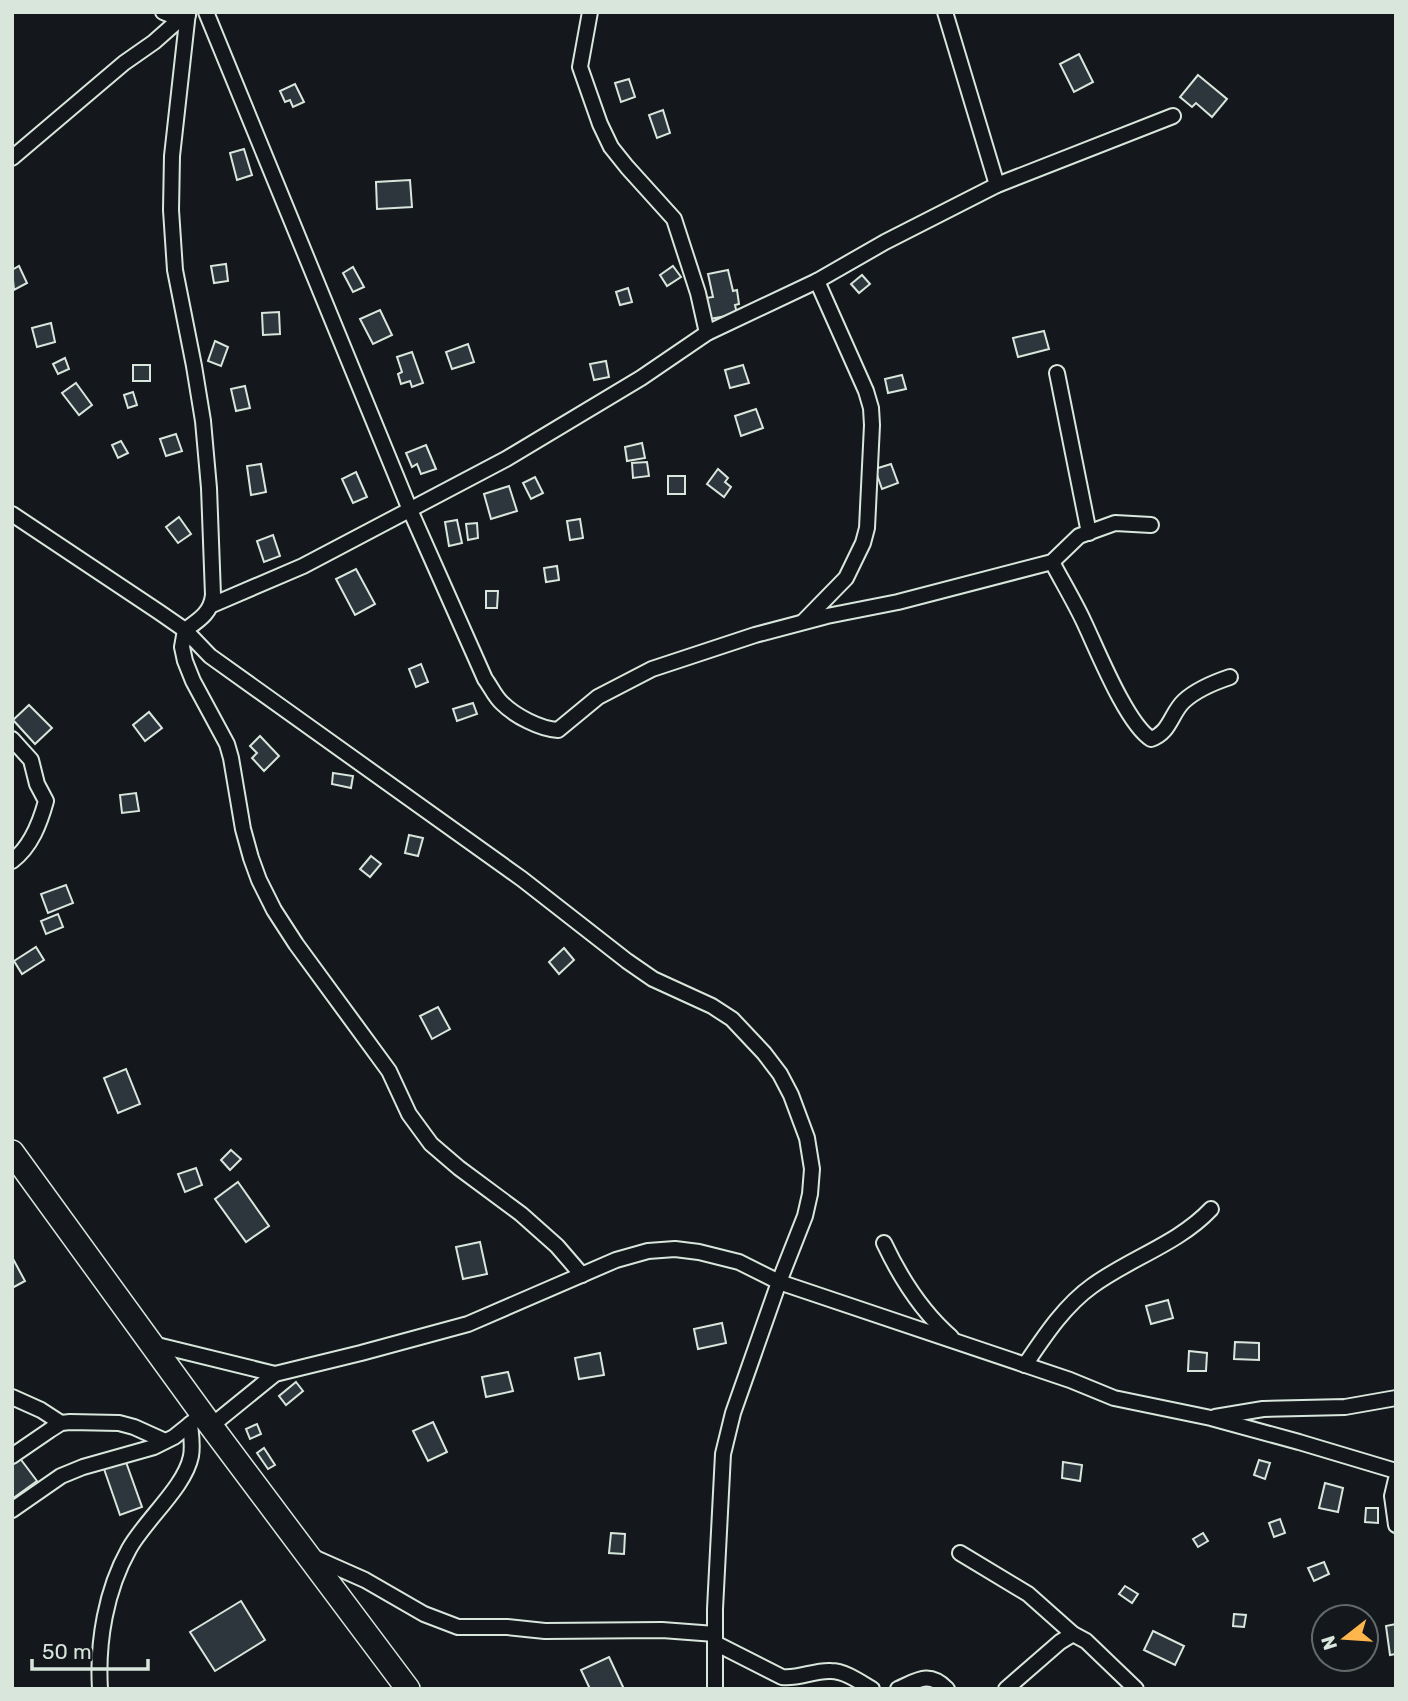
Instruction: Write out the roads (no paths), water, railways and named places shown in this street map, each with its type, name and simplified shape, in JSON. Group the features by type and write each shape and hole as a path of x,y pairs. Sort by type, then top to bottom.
{"main road":[{"path":"12,1152 153,1345 201,1421 308,1555 408,1689"}],"street":[{"path":"163,12 185,15"},
{"path":"206,12 410,510 485,679 501,703 511,711 545,728 558,730 598,697 652,669 803,622 898,602 1052,562 1079,536 1115,523 1151,525"},
{"path":"590,12 580,67 600,124 611,146 627,167 674,219 698,293 707,333"},
{"path":"945,12 998,185"},
{"path":"12,158 185,15"},
{"path":"185,15 172,156 171,210 175,270 203,421 209,488 212,606"},
{"path":"582,1275 557,1246 521,1214 431,1144 409,1114 389,1071 274,910 251,858 227,744 185,661 182,647 185,631 212,606 303,566 506,459 641,378 707,333 817,281 885,242 998,185 1173,116"},
{"path":"803,622 846,579 857,558 867,528 872,458 871,408 866,391 817,281"},
{"path":"1057,373 1089,533"},
{"path":"12,514 185,631 210,656 522,879 627,961 653,979 712,1006 732,1019 750,1036 780,1074 807,1138 812,1169 805,1216 733,1413 720,1470 715,1689"},
{"path":"1052,562 1110,679 1140,729 1151,739 1161,734 1172,721 1183,701 1230,677"},
{"path":"12,739 31,760 46,802 33,836 19,856 12,861"},
{"path":"1025,1365 1064,1312 1092,1286 1194,1225 1210,1209"},
{"path":"884,1243 897,1270 931,1319 957,1343"},
{"path":"12,1510 61,1476 166,1441 275,1374 468,1324 616,1260 648,1251 675,1249 739,1262 779,1282 1114,1398 1210,1418 1396,1471"},
{"path":"153,1345 275,1374"},
{"path":"12,1397 41,1410 61,1423 119,1423 166,1441"},
{"path":"1210,1418 1263,1409 1345,1407 1396,1398"},
{"path":"100,1689 103,1630 115,1576 139,1532 189,1465 201,1421"},
{"path":"12,1456 61,1423"},
{"path":"1396,1479 1392,1496 1396,1525"},
{"path":"960,1553 1028,1594 1073,1634 1086,1641 1136,1689"},
{"path":"308,1555 365,1580 424,1614 458,1628 506,1627 545,1631 662,1630 715,1638 782,1677 836,1671 872,1689"},
{"path":"1006,1689 1073,1634"},
{"path":"898,1689 924,1678 938,1681 947,1689"}]}
